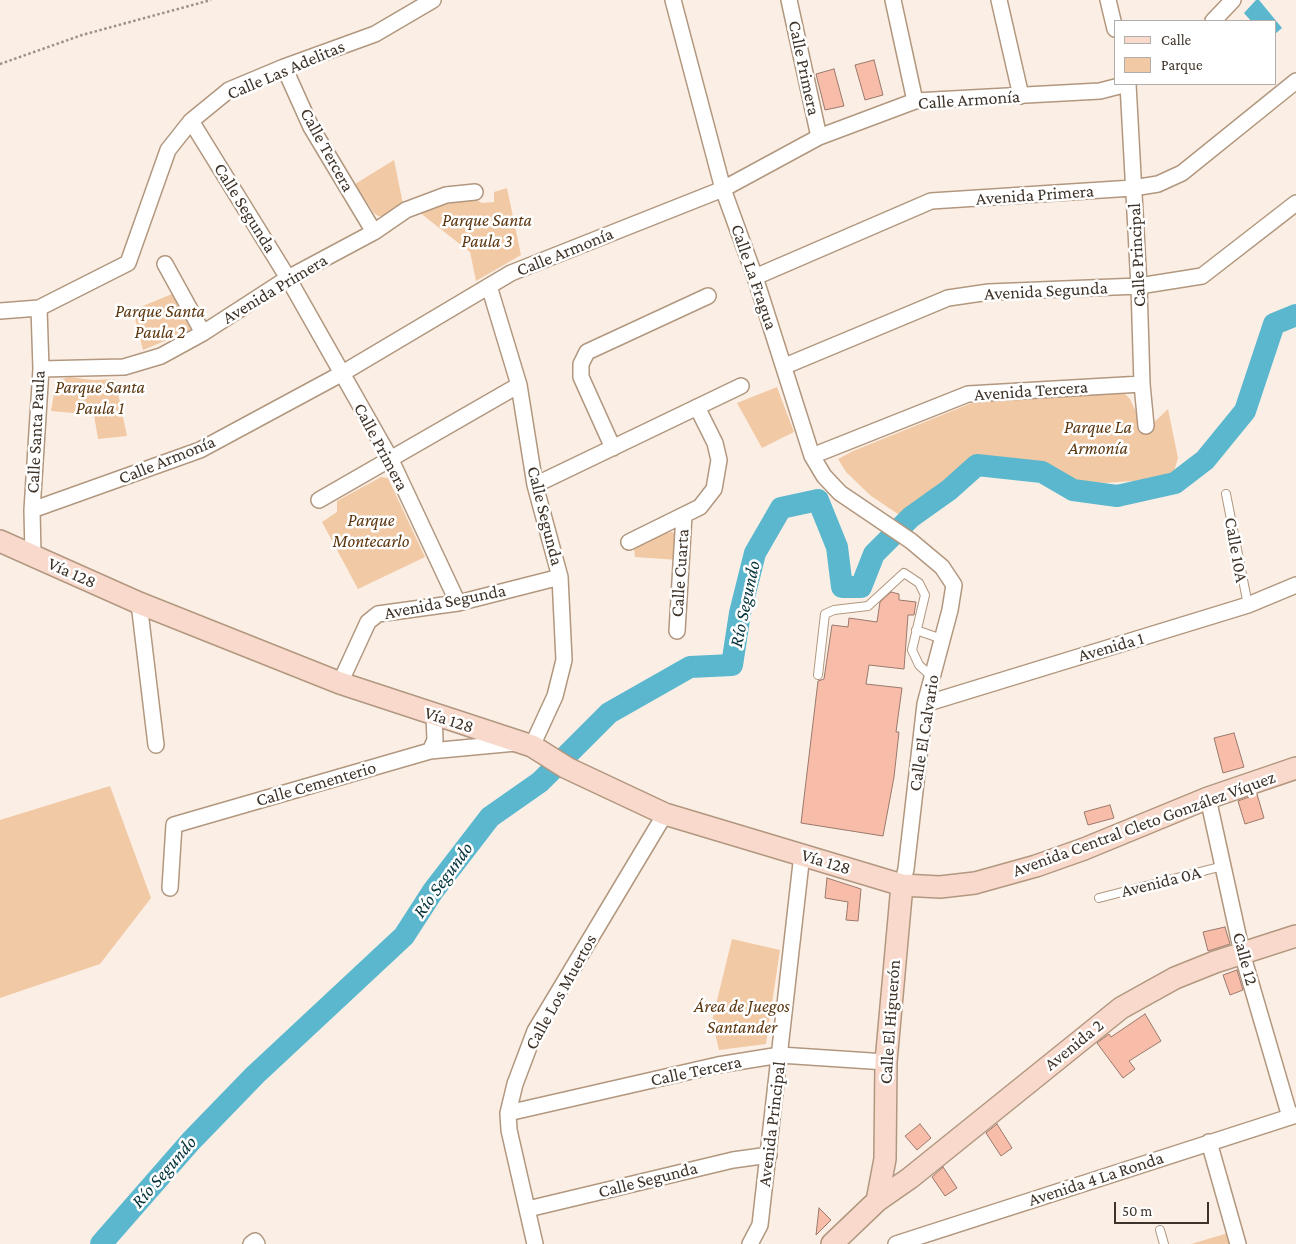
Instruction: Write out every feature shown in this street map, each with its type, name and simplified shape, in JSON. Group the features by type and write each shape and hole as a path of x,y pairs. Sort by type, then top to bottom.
{"main road":[{"name":"Vía 128","path":"0,541 140,603 340,683 532,747 567,768 665,814 902,885"},
{"name":"Avenida Central Cleto González Víquez","path":"902,885 940,887 974,883 1028,868 1084,849 1208,798 1296,768"},
{"name":"Calle El Higuerón","path":"877,1200 884,1159 886,1062 902,885"},
{"name":"Avenida 2","path":"835,1243 877,1200 910,1178 1121,1008 1175,978 1242,953 1296,936"},
{"path":"884,1159 888,1173 893,1179 910,1178"}],"street":[{"name":"Calle Las Adelitas","path":"0,311 39,308 128,263 168,150 192,121 229,90 284,67 376,34 433,0"},
{"name":"Calle La Fragua","path":"673,0 723,189 785,366 812,456 824,476 840,493 911,541"},
{"name":"Calle Primera","path":"789,0 819,137"},
{"path":"894,0 915,102"},
{"path":"999,0 1022,96"},
{"path":"1108,0 1114,25"},
{"path":"1214,20 1233,0"},
{"name":"Calle Tercera","path":"284,67 311,127 374,232"},
{"name":"Avenida Primera","path":"755,277 931,201 1133,188 1158,184 1182,173 1296,81"},
{"name":"Calle Armonía","path":"32,510 200,450 341,374 511,273 723,189 819,137 915,102 1100,91 1124,85"},
{"name":"Calle Principal","path":"1128,85 1139,286 1142,384 1146,426"},
{"name":"Calle Segunda","path":"192,121 288,278 341,374"},
{"name":"Avenida Primera","path":"41,369 124,367 161,356 203,333 288,278 374,232 418,204 446,195 475,192"},
{"name":"Avenida Segunda","path":"785,366 948,298 989,292 1139,286 1202,276 1296,203"},
{"path":"165,264 203,333"},
{"name":"Calle Segunda","path":"489,286 519,385 535,485 560,577 564,660 555,696 532,747"},
{"path":"613,448 581,376 581,364 587,352 708,296"},
{"name":"Calle Santa Paula","path":"33,555 32,510 41,369 39,308"},
{"name":"Calle Primera","path":"341,374 390,458 458,603"},
{"name":"Avenida Tercera","path":"812,456 968,394 1142,384"},
{"path":"319,500 519,385"},
{"path":"535,485 741,386"},
{"path":"629,542 700,507 714,488 718,475 719,460 715,444 697,407"},
{"name":"Calle Cuarta","path":"677,631 684,515"},
{"name":"Calle El Calvario","path":"902,885 906,869 925,704 954,593 954,585 942,567 911,541"},
{"name":"Avenida Segunda","path":"340,683 368,622 378,614 458,603 560,577"},
{"name":"Avenida 1","path":"925,704 1248,605 1296,585"},
{"path":"140,603 156,745"},
{"path":"430,751 435,740 434,715"},
{"name":"Calle Cementerio","path":"170,888 174,825 430,751 532,747"},
{"name":"Calle 12","path":"1208,798 1242,953 1293,1116"},
{"name":"Calle Los Muertos","path":"535,1244 509,1130 508,1113 515,1084 535,1031 665,814"},
{"name":"Avenida Principal","path":"751,1243 760,1225 802,854"},
{"name":"Calle Tercera","path":"508,1113 718,1065 780,1055 886,1062"},
{"name":"Avenida 4 La Ronda","path":"896,1244 925,1240 1209,1142 1293,1116"},
{"path":"1209,1142 1238,1244"},
{"name":"Calle Segunda","path":"528,1209 733,1160 769,1155"}],"lane":[{"name":"Calle 10A","path":"1226,494 1248,605"},
{"path":"818,675 825,614 834,610 868,606 904,573 920,583 925,595 912,650 919,665 931,676"},
{"path":"916,630 942,639"},
{"name":"Avenida 0A","path":"1099,898 1223,866"},
{"path":"1160,1230 1164,1244"}],"path":[{"path":"0,64 82,35 211,0"}],"green space":[{"name":"Parque Santa Paula 3","path":"394,160 403,204 383,216 378,216 355,184"},
{"name":"Parque Santa Paula 3","path":"507,188 521,255 476,281 470,252 419,212 471,197 482,203 494,202 494,192"},
{"name":"Parque Santa Paula 2","path":"172,294 191,330 143,350 133,310"},
{"name":"Parque Santa Paula 1","path":"69,377 93,380 115,379 127,436 98,439 94,415 51,411 56,381"},
{"path":"777,387 794,432 762,448 737,403"},
{"name":"Parque La Armonía","path":"1122,391 1130,399 1145,431 1168,409 1178,458 1173,475 1147,480 1104,483 1074,480 1045,465 978,455 901,516 871,496 846,472 838,459 853,451 979,400"},
{"name":"Parque Montecarlo","path":"381,477 388,478 425,557 358,589 322,522 337,512 337,501"},
{"path":"676,533 678,560 635,557 634,549 660,534"},
{"path":"110,786 151,898 100,964 0,998 0,820"},
{"name":"Área de Juegos Santander","path":"732,939 780,950 766,1044 719,1050 712,1021"},
{"path":"1228,1233 1231,1244 1191,1244"}],"water":[{"path":"1256,0 1259,0 1275,20 1250,20 1244,13"},
{"path":"1276,21 1282,28 1276,33"}],"building":[{"path":"874,60 883,95 865,100 855,65"},
{"path":"834,69 844,106 825,110 816,74"},
{"path":"891,592 899,594 899,600 916,602 914,615 908,615 904,669 869,665 866,684 902,688 896,732 899,732 894,777 883,836 801,823 818,681 824,679 832,625 848,627 849,618 877,622 880,602"},
{"path":"1234,733 1244,767 1223,773 1214,738"},
{"path":"1257,794 1264,818 1245,824 1238,801"},
{"path":"1110,805 1114,818 1088,825 1084,812"},
{"path":"827,878 861,889 858,921 846,920 848,902 825,898"},
{"path":"1225,927 1230,944 1208,951 1203,932"},
{"path":"1237,970 1243,990 1230,995 1223,975"},
{"path":"1145,1014 1161,1041 1129,1061 1135,1069 1123,1078 1097,1043 1109,1034 1111,1037"},
{"path":"920,1124 931,1138 917,1150 905,1136"},
{"path":"997,1124 1012,1148 1001,1156 986,1133"},
{"path":"943,1167 957,1188 945,1196 932,1177"},
{"path":"819,1208 831,1220 816,1235"}],"waterway":[{"name":"Río Segundo","path":"101,1244 191,1141 255,1075 404,936 433,891 490,817 540,782 609,713 690,667 732,665 740,613 755,553 781,508 818,500 837,547 842,587 861,587 874,554 911,517 949,490 977,465 1042,472 1073,490 1117,496 1175,483 1205,460 1245,411 1274,324 1296,315"}]}
